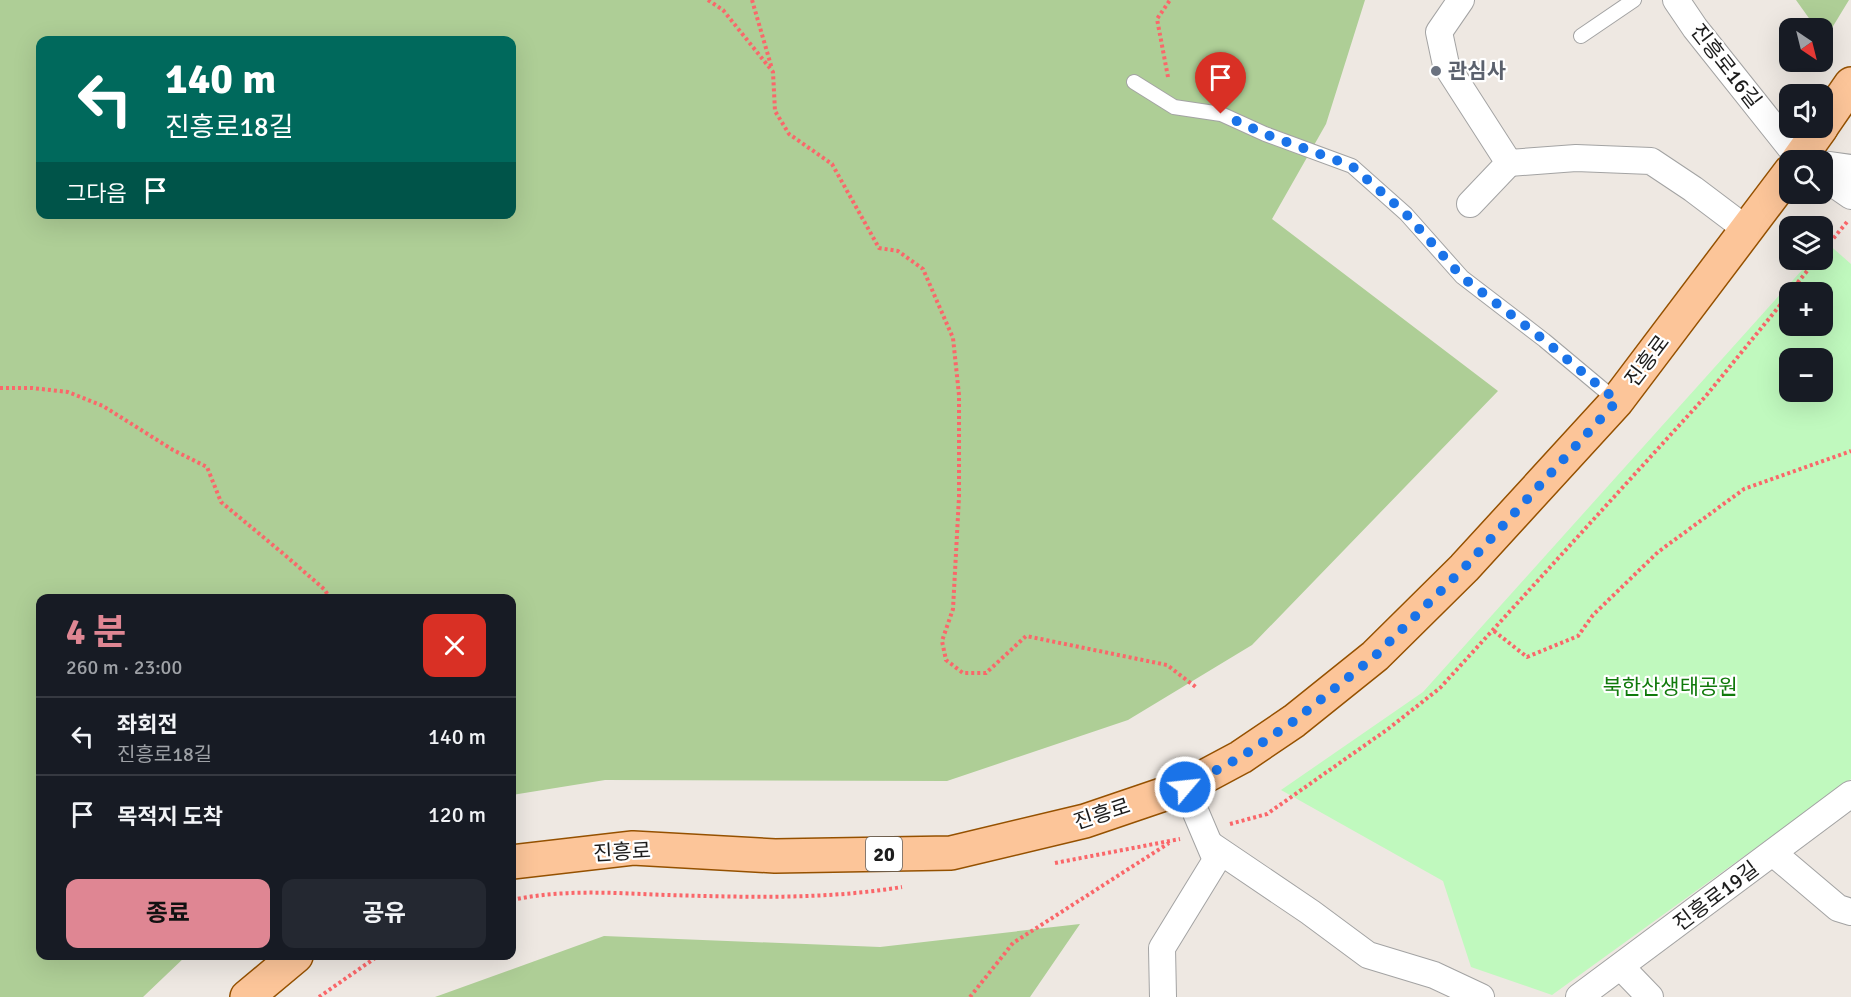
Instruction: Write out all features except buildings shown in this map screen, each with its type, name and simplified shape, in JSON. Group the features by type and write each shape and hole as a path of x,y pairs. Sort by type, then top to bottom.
{"main road":[{"name":"진흥로","path":"1833,111 1851,84"},
{"name":"진흥로","path":"516,862 633,848 775,856 951,853 1085,822 1185,787 1241,757 1294,721 1375,656 1464,568 1617,401 1746,229 1779,193"},
{"path":"247,997 291,960"}],"street":[{"path":"1461,0 1438,32 1446,65 1509,163"},
{"name":"진흥로16길","path":"1676,0 1695,28 1793,150"},
{"path":"1470,204 1509,163 1576,158 1651,161 1746,229"},
{"path":"1833,167 1851,168"},
{"path":"1833,184 1851,196"},
{"path":"1163,997 1162,948 1216,860 1185,787"},
{"path":"1773,853 1851,794"},
{"path":"1210,845 1310,912 1368,955 1434,975 1476,996"},
{"name":"진흥로19길","path":"1579,997 1773,853 1838,908 1851,912"},
{"path":"1621,967 1650,997"}],"lane":[{"path":"1581,36 1634,0"},
{"path":"1134,82 1174,107 1221,114 1265,134 1352,166 1406,214 1462,277 1544,340 1617,401"}],"path":[{"path":"708,0 723,10 773,72"},
{"path":"752,0 773,72 775,111 789,134 832,164 879,248 898,251 923,269 953,338 959,395 959,497 953,609 942,641 946,660 963,673 986,673 1026,636 1167,665 1197,688"},
{"path":"1170,0 1157,19 1174,107"},
{"path":"1833,239 1851,217"},
{"path":"1799,282 1808,270"},
{"path":"1266,814 1388,729 1440,688 1705,398 1779,307"},
{"path":"0,388 32,388 68,392 103,406 173,450 207,467 221,502 327,594"},
{"path":"1494,631 1527,657 1578,636 1593,615 1658,552 1744,489 1851,451"},
{"path":"970,997 1013,943 1171,842"},
{"path":"319,997 372,960"}],"green space":[{"path":"0,0 1365,0 1326,124 1272,219 1498,391 1252,645 1128,720 947,781 605,780 516,794 516,594 36,594 36,960 182,960 143,997 0,997"},
{"path":"1796,0 1849,0 1833,26 1833,18 1809,18"},
{"name":"북한산생태공원","path":"1833,248 1851,264 1851,779 1552,995 1471,967 1443,881 1281,790 1423,692 1779,296 1779,336 1833,336 1833,282 1791,282 1802,270 1833,270"},
{"path":"1080,924 1030,997 435,997 604,936 880,947"}],"place":[{"name":"관심사","path":"1436,71"}],"route":[{"path":"1185,787 1241,757 1294,721 1375,656 1464,568 1617,401 1544,340 1462,277 1406,214 1352,166 1265,134 1221,114"}]}
